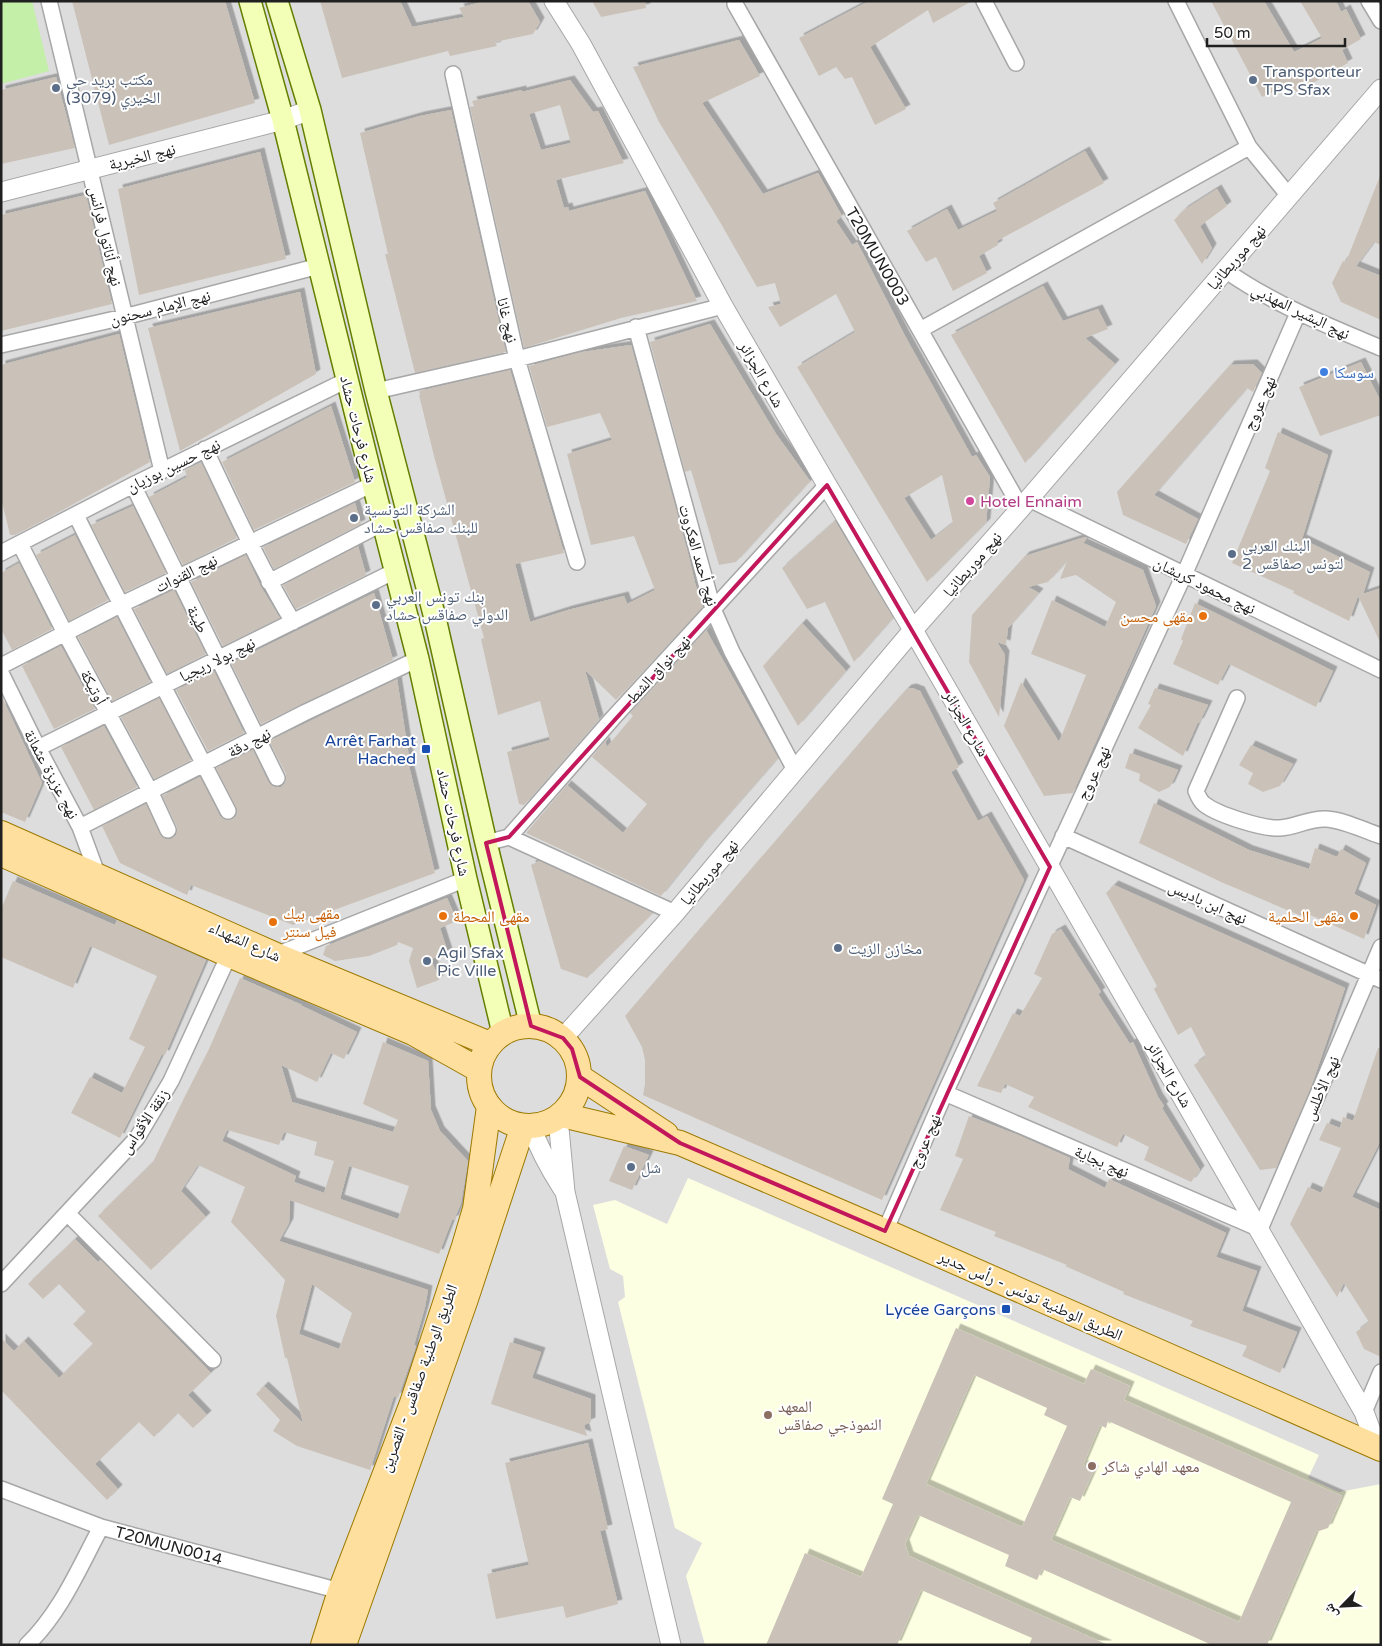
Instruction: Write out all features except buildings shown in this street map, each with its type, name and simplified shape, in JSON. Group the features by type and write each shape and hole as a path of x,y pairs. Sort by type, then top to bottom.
{"main road":[{"name":"شارع فرحات حشاد","path":"250,1 282,120 418,658 466,879 497,1038"},
{"name":"شارع فرحات حشاد","path":"277,1 310,110 376,391 435,618 486,843 531,1026"},
{"name":"شارع الشهداء","path":"2,852 98,876 276,954 497,1038"},
{"name":"شارع الشهداء","path":"2,852 229,955 413,1033 479,1070"},
{"path":"531,1026 542,1027 562,1038 572,1049 578,1062 580,1077 572,1104 560,1116 545,1124 527,1126 510,1123 498,1116 489,1106 481,1089 479,1070 483,1056 497,1038 516,1027 531,1026"},
{"name":"الطريق الوطنية تونس - رأس جدير","path":"580,1077 680,1143 1379,1448"},
{"name":"الطريق الوطنية صفاقس - القصرين","path":"323,1645 340,1591 412,1403 464,1246 476,1199 489,1106"},
{"name":"الطريق الوطنية تونس - رأس جدير","path":"560,1116 680,1143"},
{"name":"الطريق الوطنية صفاقس - القصرين","path":"344,1645 527,1126"}],"street":[{"name":"نهج أناتول فرانس","path":"49,1 91,169 124,317 162,471"},
{"name":"شارع الجزائر","path":"554,1 581,44 723,306 1260,1229 1364,1412 1379,1448"},
{"path":"1176,1 1249,147 1289,196"},
{"path":"1369,1 1381,21"},
{"name":"T20MUN0003","path":"735,4 920,330 1025,504"},
{"path":"990,4 1016,63"},
{"name":"نهج غانا","path":"453,74 516,358 577,562"},
{"name":"نهج موريطانيا","path":"562,1038 675,913 913,630 1025,504 1381,89"},
{"name":"نهج الخيرية","path":"1,192 282,120 310,110"},
{"path":"920,330 1249,147"},
{"name":"نهج الإمام سحنون","path":"1,345 124,317 319,266"},
{"name":"نهج البشير المهذبي","path":"1224,270 1260,293 1298,313 1381,348"},
{"path":"376,391 723,306"},
{"name":"نهج عروج","path":"884,1231 945,1093 1184,575 1298,313"},
{"name":"نهج أحمد العكروت","path":"636,327 713,609 732,652 795,770"},
{"name":"نهج حسين بوزيان","path":"1,553 205,449 347,380"},
{"path":"205,449 269,582 294,622"},
{"name":"نهج القنوات","path":"1,666 120,605 373,484"},
{"name":"طينة","path":"133,485 277,778"},
{"name":"نهج نواق الشط","path":"509,837 613,718 827,485"},
{"name":"نهج محمود كريشان","path":"1025,504 1184,575 1381,670"},
{"path":"76,515 120,605 228,811"},
{"path":"269,582 384,524"},
{"name":"أوتيكة","path":"20,544 168,830"},
{"name":"نهج بولا ريجيا","path":"38,748 395,571"},
{"name":"نهج دقة","path":"80,827 418,658"},
{"name":"نهج عزيزة عثمانة","path":"1,673 80,827 98,876"},
{"path":"1237,698 1196,791 1198,798 1204,804 1217,811 1260,827 1280,828 1323,818 1381,836"},
{"name":"نهج ابن باديس","path":"1063,836 1375,978"},
{"path":"486,843 509,837 675,913"},
{"path":"276,954 466,879"},
{"name":"نهج الأطلس","path":"1260,1229 1375,978 1381,946"},
{"name":"زنقة الأقواس","path":"1,1284 126,1151 147,1122 171,1081 229,955"},
{"name":"نهج بجاية","path":"945,1093 1260,1229"},
{"path":"560,1116 566,1192 671,1645"},
{"path":"527,1126 566,1192"},
{"path":"67,1213 213,1360"},
{"path":"1364,1412 1381,1372"},
{"name":"T20MUN0014","path":"1,1489 101,1527 340,1591"},
{"path":"27,1645 45,1626 61,1604 101,1527"}],"highlighted area":[{"path":"827,485 1050,867 885,1231 680,1143 580,1077 572,1049 563,1038 531,1026 486,843 509,837"}],"shaded area":[{"path":"1,1 1381,1 1381,1645 1,1645"},
{"path":"688,1178 1319,1455 1308,1478 1339,1492 1381,1484 1381,1645 705,1645 686,1576 702,1543 675,1528 618,1302 625,1297 623,1276 610,1269 593,1205 615,1200 667,1224"}],"green space":[{"path":"1,1 32,1 49,71 1,84"}],"place":[{"name":"Transporteur TPS Sfax","path":"1253,80"},
{"name":"مكتب بريد حي الخيري (3079)","path":"56,88"},
{"name":"سوسكا","path":"1324,372"},
{"name":"Hotel Ennaim","path":"970,501"},
{"name":"الشركة التونسية للبنك صفاقس حشاد","path":"354,518"},
{"name":"البنك العربي لتونس صفاقس 2","path":"1232,554"},
{"name":"بنك تونس العربي الدولي صفاقس حشاد","path":"376,605"},
{"name":"مقهى محسن","path":"1203,616"},
{"name":"Arrêt Farhat Hached","path":"426,749"},
{"name":"مقهى المحطة","path":"443,916"},
{"name":"مقهى الحلمية","path":"1354,916"},
{"name":"مقهى بيك فيل سنتر","path":"273,922"},
{"name":"مخازن الزيت","path":"838,948"},
{"name":"Agil Sfax Pic Ville","path":"427,961"},
{"name":"شل","path":"631,1167"},
{"name":"Lycée Garçons","path":"1006,1309"},
{"name":"المعهد النموذجي صفاقس","path":"768,1415"},
{"name":"معهد الهادي شاكر","path":"1092,1466"}]}
